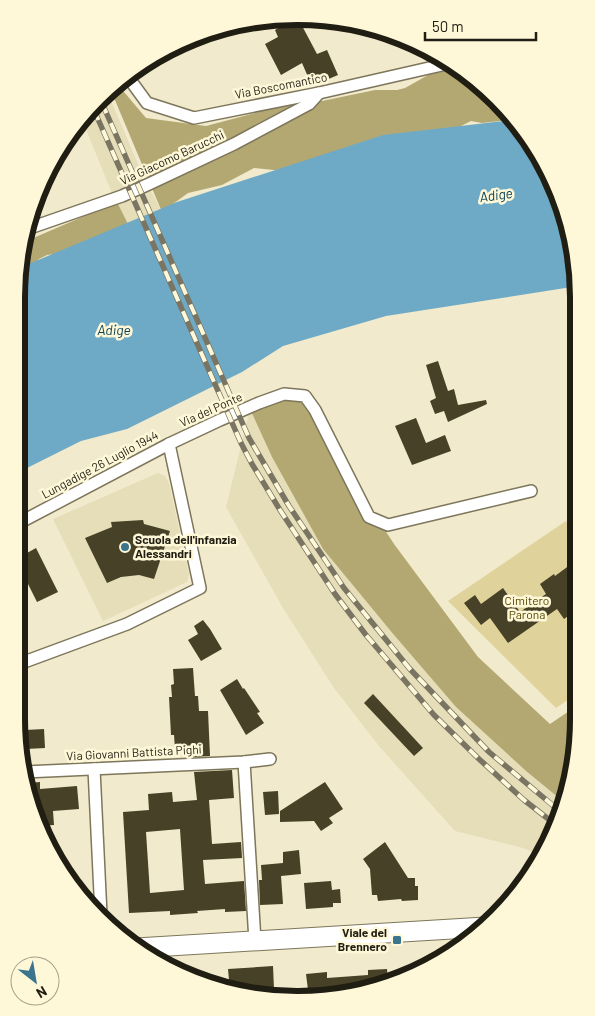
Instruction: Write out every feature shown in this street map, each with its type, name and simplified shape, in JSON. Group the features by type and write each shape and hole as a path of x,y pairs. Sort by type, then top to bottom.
{"main road":[{"path":"150,947 471,928"}],"street":[{"name":"Via Boscomantico","path":"131,82 147,103 194,118 319,93 440,66"},
{"name":"Via Giacomo Barucchi","path":"34,227 122,196 149,184 234,144 309,104 319,93"},
{"name":"Via del Ponte","path":"169,444 259,403 284,394 304,396 315,410 369,517 388,525 531,491"},
{"name":"Lungadige 26 Luglio 1944","path":"25,519 169,444"},
{"path":"25,661 127,624 200,588 169,444"},
{"name":"Via Giovanni Battista Pighi","path":"30,772 244,762 270,759"},
{"path":"244,762 255,941"},
{"path":"94,769 101,906"}],"shaded area":[{"path":"449,71 477,93 504,121 482,123 471,121 427,143 310,169 274,170 254,168 222,185 188,193 162,212 114,97 122,90 146,118 206,126 289,104 322,101 375,90 397,90 405,88 430,74"},
{"path":"111,100 144,178 162,212 130,228 112,193 85,127"},
{"path":"117,202 130,228 62,253 47,255 27,269 31,239"},
{"path":"292,392 306,408 394,544 478,657 550,724 570,710 568,754 558,798 526,771 456,707 323,549 272,457 250,409"},
{"path":"250,409 272,457 323,549 456,707 526,771 558,798 542,839 534,852 455,831 379,746 334,688 283,608 226,507"},
{"name":"Scuola dell'infanzia Alessandri","path":"158,473 165,476 169,483 189,575 187,582 103,621 53,519"}],"green space":[{"name":"Cimitero Parona","path":"566,521 570,526 570,698 556,708 448,601"}],"water":[{"name":"Adige","path":"505,121 533,161 556,210 565,244 569,287 386,316 283,346 242,372 127,429 81,441 25,469 25,298 27,265 177,202 383,135"}],"building":[{"path":"302,25 317,54 327,50 338,75 312,86 302,63 281,75 265,44 278,37 275,30 280,27"},
{"path":"438,361 448,391 454,389 458,405 486,400 487,404 448,422 444,411 435,414 430,401 436,398 426,365"},
{"path":"416,418 426,443 445,435 451,451 412,465 395,426"},
{"path":"143,520 144,524 170,531 154,579 139,575 121,577 107,583 85,538 112,527 111,522"},
{"path":"36,548 58,592 37,602 25,578 25,550 27,553"},
{"path":"570,565 570,615 564,619 557,609 508,643 490,618 481,625 464,603 475,595 481,604 503,588 520,612 546,594 540,584 554,574 555,576"},
{"path":"203,620 222,649 201,661 188,640 198,634 194,626"},
{"path":"193,668 195,696 198,696 199,711 208,711 210,756 193,757 192,748 175,749 174,735 171,735 169,697 172,697 171,685 174,684 173,669"},
{"path":"237,679 260,712 257,713 264,723 246,735 220,690"},
{"path":"373,694 423,748 414,756 364,703"},
{"path":"44,729 45,748 27,749 26,730"},
{"path":"232,770 234,798 209,800 212,844 241,842 242,858 203,860 205,884 244,881 246,911 225,912 225,909 170,915 170,911 129,913 123,812 149,810 148,794 172,792 173,802 197,800 194,772","holes":["180,829 184,890 150,893 146,832"]},
{"path":"40,782 40,789 77,786 79,809 53,811 54,825 47,825 32,783"},
{"path":"325,782 343,809 329,818 333,823 321,831 314,821 280,822 280,811"},
{"path":"278,791 279,814 265,815 263,792"},
{"path":"385,842 408,878 415,878 415,886 418,886 418,900 378,901 377,895 372,895 370,869 363,859"},
{"path":"299,850 301,874 281,876 283,904 260,905 259,880 262,880 261,865 283,863 283,852"},
{"path":"331,881 332,890 340,889 341,903 333,903 333,907 306,909 304,883"},
{"path":"273,966 274,989 262,989 229,983 228,969"},
{"path":"387,969 388,976 351,986 308,990 306,974 327,972 327,978 368,975 368,970"}],"railway":[{"path":"104,107 249,438 289,506 344,588 409,668 489,752 555,807"},
{"path":"96,115 241,443 280,510 335,594 366,635 434,715 524,800 550,820"}],"place":[{"name":"Scuola dell'infanzia Alessandri","path":"125,547"},
{"name":"Viale del Brennero","path":"397,940"}]}
